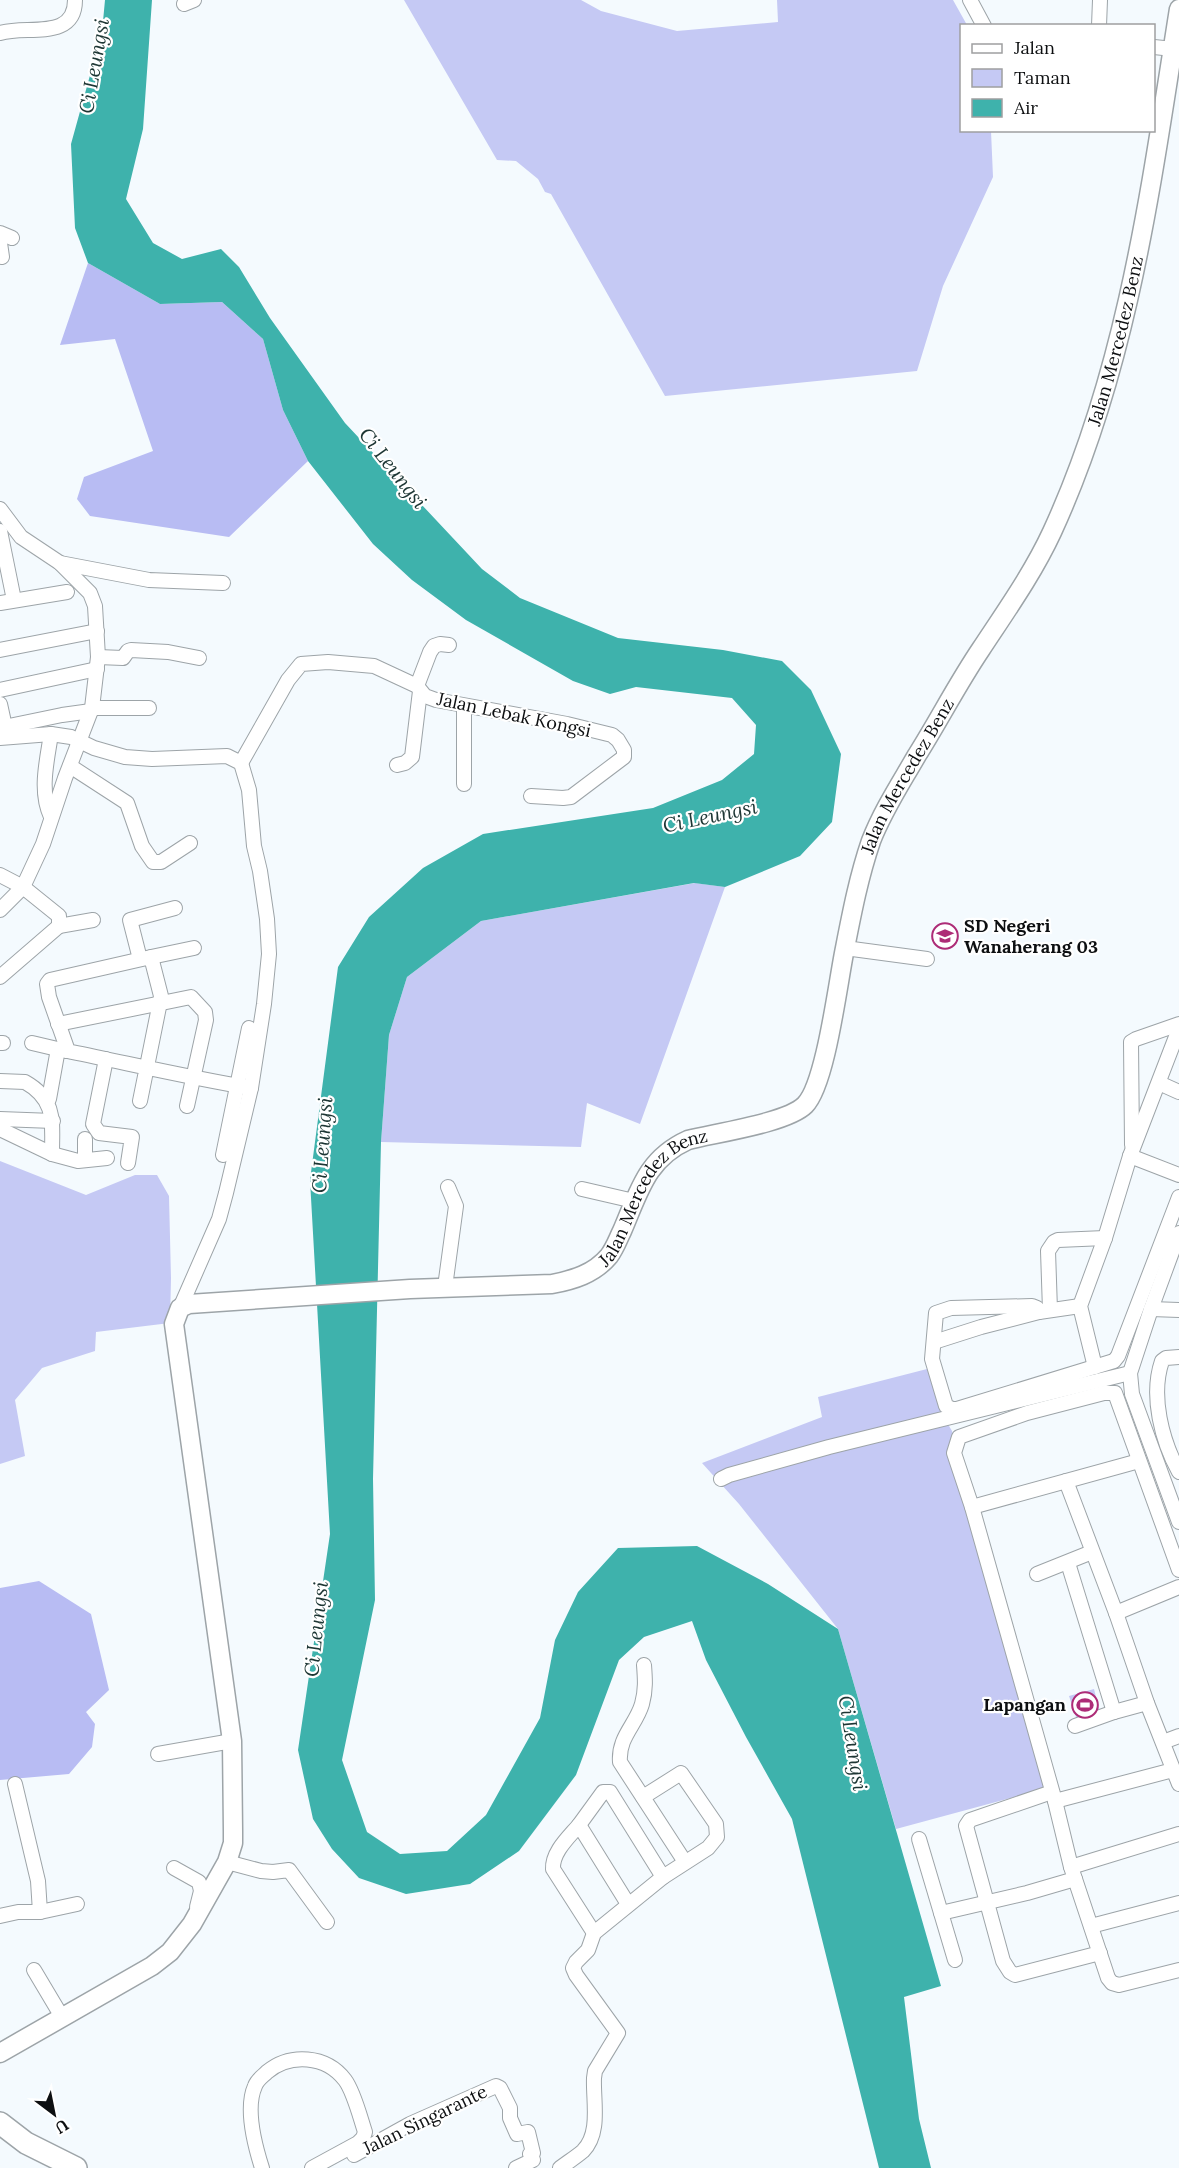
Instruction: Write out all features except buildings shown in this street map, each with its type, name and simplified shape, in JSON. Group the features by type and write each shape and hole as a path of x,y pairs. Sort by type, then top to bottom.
{"highway":[{"path":"0,2123 26,2143 75,2168"},
{"path":"26,2143 48,2168"}],"main road":[{"name":"Jalan Mercedez Benz","path":"180,1308 189,1304 445,1287 552,1284 571,1280 587,1274 609,1256 649,1170 674,1146 688,1140 784,1118 807,1103 814,1093 828,1043 845,948 865,859 889,803 1051,534 1074,478 1100,402 1127,311 1152,179 1179,9"},
{"path":"0,2053 152,1966 171,1952 199,1912 227,1862 232,1843 232,1749 174,1324 180,1308"}],"street":[{"path":"0,33 57,28 71,19 75,10 75,0"},
{"path":"970,0 983,24"},
{"path":"1100,0 1100,24"},
{"path":"1155,47 1173,49"},
{"path":"2,257 4,238"},
{"path":"0,509 21,537 60,564 90,593 95,606 98,663 92,710 43,844 23,887 0,910"},
{"path":"0,531 3,556 14,600"},
{"path":"60,564 148,580 223,583"},
{"path":"0,603 67,592"},
{"path":"0,650 97,631"},
{"path":"397,765 405,763 412,757 418,688 431,649 440,644 449,645"},
{"path":"0,690 123,658 131,650 168,652 199,658"},
{"name":"Jalan Lebak Kongsi","path":"241,763 288,680 304,662 374,666 418,688 425,696 436,700 612,735 624,750 624,757 571,797 531,796"},
{"path":"0,704 2,731"},
{"path":"464,707 464,784"},
{"path":"2,731 62,715 92,710 149,708"},
{"path":"2,731 51,734 81,740 94,748 126,757 152,759 227,756 241,763 249,790 254,846 267,919 269,954 264,1004 244,1087 219,1219 180,1308"},
{"path":"51,734 45,787 46,806 51,817"},
{"path":"70,766 127,803 142,846 153,862 161,862 190,843"},
{"path":"0,875 23,887 59,916 61,922 59,926"},
{"path":"140,1101 161,996 130,920 175,908"},
{"path":"0,977 59,926 93,920"},
{"path":"49,1100 63,1050 47,988 50,980 194,948"},
{"path":"845,948 927,960"},
{"path":"58,1024 191,997 205,1012 206,1020 187,1106"},
{"path":"1095,1367 1080,1306 1105,1238 1131,1154 1179,1027"},
{"path":"1131,1154 1131,1042 1179,1027"},
{"path":"223,1155 244,1087 249,1028"},
{"path":"32,1043 244,1087"},
{"path":"106,1059 93,1124 99,1133 132,1137 128,1163"},
{"path":"0,1081 25,1082 50,1109 52,1154"},
{"path":"1159,1083 1179,1092"},
{"path":"0,1119 52,1121"},
{"path":"0,1129 52,1154 78,1161 107,1158"},
{"path":"85,1139 85,1160"},
{"path":"1131,1154 1179,1175"},
{"path":"445,1287 456,1206 448,1187"},
{"path":"582,1189 634,1201"},
{"path":"1045,1311 1032,1306 945,1309 936,1313 932,1359 946,1406 952,1409 1114,1361 1118,1356 1179,1197"},
{"path":"1179,1233 1130,1373 1132,1394 1179,1522"},
{"path":"1045,1311 1050,1246 1058,1240 1105,1238"},
{"path":"934,1342 981,1327 1045,1311 1080,1306"},
{"path":"1151,1308 1179,1310"},
{"path":"1179,1358 1166,1358 1162,1361 1156,1392 1164,1432 1179,1472"},
{"path":"721,1479 829,1447 1130,1373"},
{"path":"1179,1570 1115,1394 1104,1393 1027,1413 959,1437 954,1453 972,1507 1054,1797 1073,1873 1108,1978 1112,1983 1119,1984 1179,1970"},
{"path":"1164,1432 1179,1431"},
{"path":"972,1507 1139,1461"},
{"path":"1066,1481 1179,1784"},
{"path":"1036,1574 1092,1552"},
{"path":"1068,1563 1114,1712"},
{"path":"1116,1613 1179,1587"},
{"path":"644,1665 646,1685 642,1705 628,1729 620,1762 685,1862"},
{"path":"1075,1726 1147,1703"},
{"path":"1163,1742 1179,1736"},
{"path":"158,1754 232,1749"},
{"path":"1100,1953 1012,1974 1003,1961 966,1823 1054,1797 1173,1770"},
{"path":"560,2168 584,2150 592,2138 595,2071 618,2033 573,1968 588,1950 594,1934 663,1877 708,1848 716,1840 716,1824 681,1773 643,1797"},
{"path":"15,1784 38,1881 40,1912"},
{"path":"594,1934 552,1864 557,1853 603,1792 610,1792 663,1877"},
{"path":"579,1825 628,1904"},
{"path":"941,1913 987,1903 1179,1834"},
{"path":"919,1839 956,1960"},
{"path":"227,1862 261,1871 292,1872 327,1922"},
{"path":"174,1868 199,1882 201,1891 196,1905 199,1912"},
{"path":"1091,1926 1179,1902"},
{"path":"0,1916 18,1911 40,1912 77,1904"},
{"path":"34,1970 62,2017"},
{"path":"262,2168 253,2133 251,2098 254,2088 257,2081 278,2065 305,2059 328,2065 346,2082 365,2132 358,2143 312,2168"},
{"name":"Jalan Singarante","path":"331,2168 410,2124 494,2087 500,2088 510,2108 510,2118 517,2134 528,2132 533,2153 530,2154 533,2160 516,2168"}],"green space":[{"path":"404,0 581,0 601,11 677,31 778,22 777,0 953,0 966,24 960,24 960,132 991,132 993,177 943,286 917,371 665,396 551,194 545,192 538,179 516,161 497,160"},
{"path":"695,883 725,887 640,1124 587,1103 581,1147 381,1142 389,1035 407,977 481,921"},
{"path":"0,1161 86,1195 135,1175 157,1175 169,1196 171,1278 170,1323 96,1332 95,1351 42,1368 15,1400 25,1456 0,1464"},
{"path":"927,1369 943,1416 952,1431 1048,1788 896,1829 838,1629 739,1504 702,1463 822,1417 818,1397"},
{"name":"Lapangan","path":"1094,1689 1100,1713 1077,1720 1069,1696"}],"shaded area":[{"path":"88,263 160,304 222,302 263,339 283,410 308,461 229,537 90,516 77,499 84,477 153,451 115,339 60,345"},
{"path":"39,1581 91,1614 109,1690 86,1712 95,1724 92,1747 69,1774 0,1780 0,1588"}],"water":[{"name":"Ci Leungsi","path":"105,0 152,0 143,129 126,199 153,243 182,259 221,249 239,267 270,318 345,423 482,569 520,598 618,638 723,650 782,661 811,690 841,754 832,822 800,856 725,887 694,883 481,921 407,977 389,1035 381,1142 373,1479 375,1600 342,1760 367,1832 400,1854 447,1851 486,1815 540,1718 555,1640 578,1592 618,1548 697,1546 768,1584 838,1629 941,1986 904,1997 919,2119 931,2168 879,2168 792,1819 706,1660 692,1621 644,1637 619,1660 576,1775 519,1851 470,1884 406,1894 359,1878 332,1849 313,1819 298,1750 330,1534 310,1180 338,967 369,917 423,868 483,834 653,808 722,780 754,754 756,725 732,698 636,687 610,694 573,681 466,620 412,580 373,544 308,461 283,410 263,339 222,302 160,304 88,263 75,228 71,144 102,32"}],"place":[{"name":"SD Negeri Wanaherang 03","path":"945,936"},
{"name":"Lapangan","path":"1085,1705"}]}
